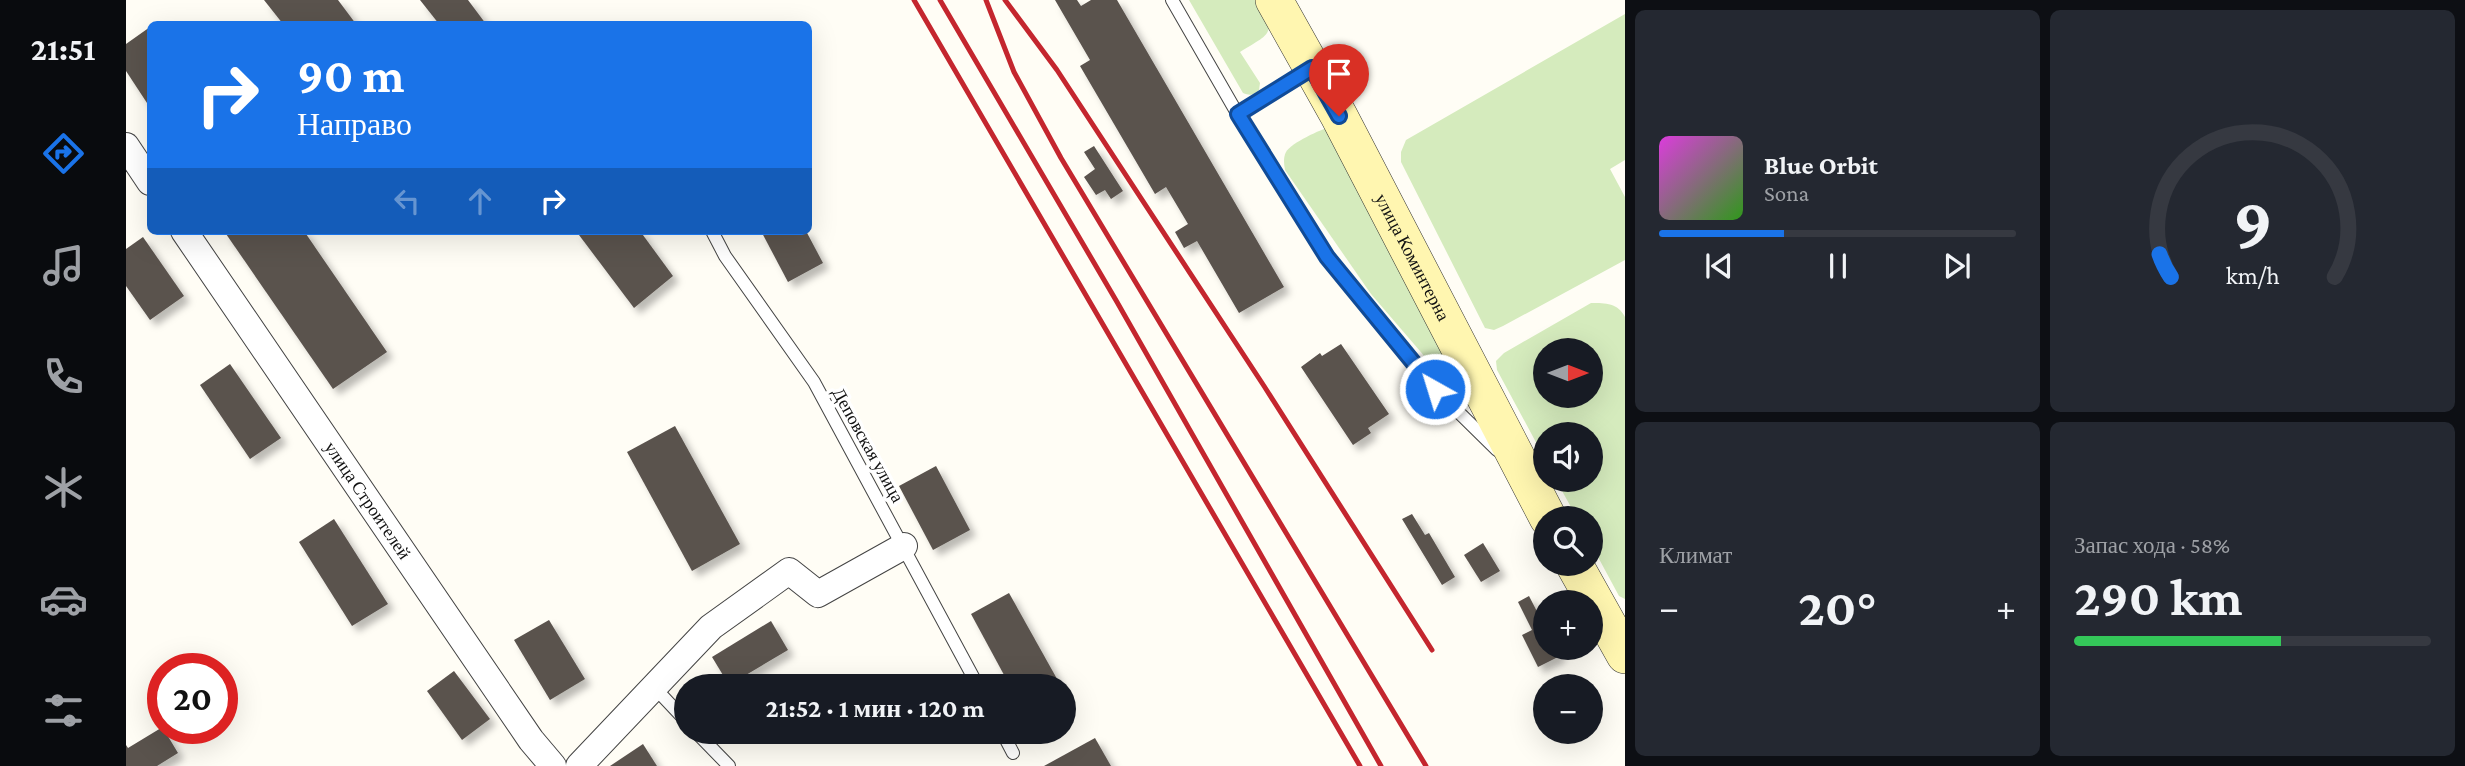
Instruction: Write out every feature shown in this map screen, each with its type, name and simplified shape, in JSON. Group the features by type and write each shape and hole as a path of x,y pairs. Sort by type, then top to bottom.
{"street":[{"name":"улица Коминтерна","path":"1274,0 1339,116 1541,506"},
{"path":"126,146 147,178"},
{"name":"улица Строителей","path":"187,235 531,740 553,766"},
{"path":"579,766 711,627 789,571 818,594 904,546"},
{"path":"1581,576 1623,645"}],"lane":[{"path":"1171,0 1327,257 1435,389 1523,474"},
{"path":"1238,114 1312,68"},
{"name":"Деповская улица","path":"714,235 725,256 814,382 972,674"},
{"path":"654,687 674,708"},
{"path":"708,744 729,766"},
{"path":"1008,744 1013,753"}],"green space":[{"path":"1189,0 1260,0 1268,20 1268,32 1240,52 1260,83 1259,90 1255,93 1243,93"},
{"path":"1625,14 1625,160 1610,169 1625,197 1625,260 1503,326 1494,330 1485,328 1401,162 1401,152 1406,140"},
{"path":"1331,127 1454,377 1448,380 1444,379 1371,294 1285,170 1284,156 1289,148 1320,130"},
{"path":"1591,303 1615,306 1625,317 1625,599 1619,596 1603,566 1603,506 1570,506 1563,492 1603,492 1603,422 1533,422 1533,437 1497,370 1496,361 1504,353"}],"building":[{"path":"264,0 338,0 354,21 281,21"},
{"path":"420,0 468,0 484,21 437,21"},
{"path":"1055,0 1077,0 1081,6 1091,0 1117,0 1284,287 1239,313 1197,241 1184,248 1175,232 1188,224 1166,187 1155,194 1080,66 1090,60"},
{"path":"147,29 147,103 126,71 126,44"},
{"path":"1094,146 1123,191 1111,199 1105,190 1096,195 1084,177 1095,169 1084,152"},
{"path":"227,235 307,235 387,352 333,389"},
{"path":"579,235 643,235 673,276 634,308"},
{"path":"763,235 808,235 823,263 788,282"},
{"path":"143,237 184,296 150,320 126,286 126,249"},
{"path":"1341,344 1389,414 1368,428 1371,433 1353,445 1301,367 1320,353 1322,356"},
{"path":"230,364 281,438 250,459 200,385"},
{"path":"675,426 740,544 692,571 627,452"},
{"path":"936,466 970,530 933,550 899,486"},
{"path":"1412,514 1425,535 1429,533 1455,577 1442,585 1402,519"},
{"path":"334,519 388,604 352,626 299,542"},
{"path":"1483,543 1500,571 1481,582 1464,555"},
{"path":"1009,593 1054,674 1004,674 971,614"},
{"path":"1529,596 1533,604 1533,657 1522,635 1532,630 1518,602"},
{"path":"549,620 585,679 550,700 514,640"},
{"path":"771,621 788,650 748,674 722,674 712,657"},
{"path":"1534,660 1552,660 1538,667"},
{"path":"454,671 490,719 462,740 427,691"},
{"path":"147,736 147,744 173,744 178,753 157,766 126,766 126,745 128,748"},
{"path":"1095,738 1111,766 1044,766"},
{"path":"643,744 657,766 610,766"}],"railway":[{"path":"914,0 1360,766"},
{"path":"940,0 1117,302 1381,766"},
{"path":"986,0 1014,72 1061,158 1426,766"},
{"path":"1005,0 1057,70 1264,386 1432,650"}],"route":[{"path":"1339,116 1312,68 1238,114 1327,257 1435,389"}]}
